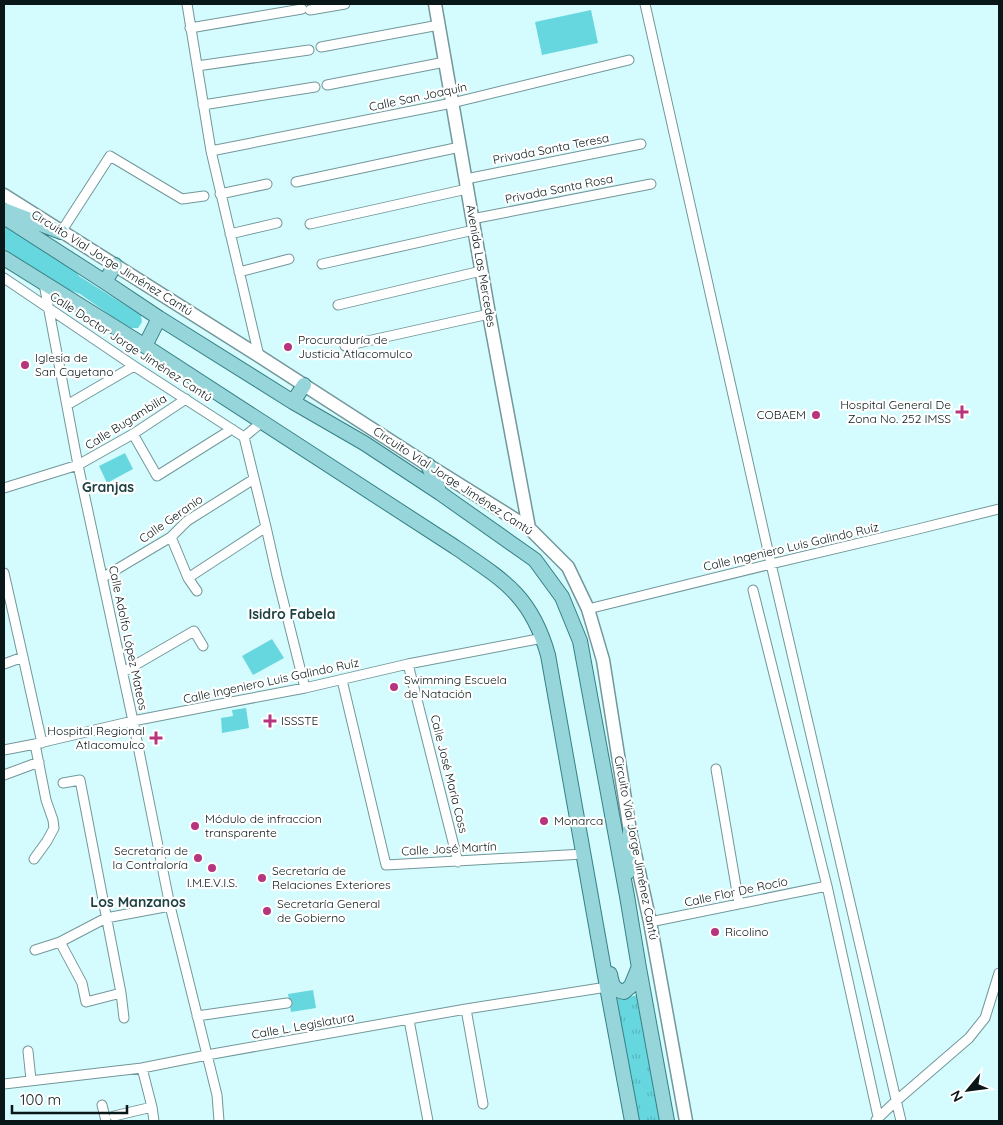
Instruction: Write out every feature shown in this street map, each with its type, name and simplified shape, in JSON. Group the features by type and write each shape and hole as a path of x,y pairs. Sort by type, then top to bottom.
{"main road":[{"path":"4,210 62,232"},
{"name":"Circuito Vial Jorge Jiménez Cantú","path":"4,217 159,318 364,443 440,493 535,560 562,596 580,641 667,1121"},
{"path":"4,258 145,346 455,547 500,578 524,602 535,619 548,655 632,1121"},
{"path":"105,282 115,265"},
{"path":"145,346 159,318"},
{"path":"294,402 304,385"},
{"path":"428,465 440,493"},
{"path":"627,896 630,831"},
{"path":"592,899 598,909 611,981 614,987 624,992 628,989 635,979 639,968"}],"street":[{"path":"186,4 210,151 260,356"},
{"path":"190,28 345,4"},
{"name":"Avenida Las Mercedes","path":"435,4 489,314 529,528"},
{"path":"645,4 770,564 901,1121"},
{"path":"321,47 439,25"},
{"path":"197,66 309,50"},
{"name":"Calle San Joaquín","path":"210,151 452,103 629,60"},
{"path":"328,85 445,62"},
{"path":"203,105 315,87"},
{"name":"Privada Santa Teresa","path":"310,224 466,184 641,144"},
{"path":"296,182 460,147"},
{"path":"62,232 110,156 182,199 204,196"},
{"path":"220,194 267,184"},
{"name":"Privada Santa Rosa","path":"322,264 473,224 651,184"},
{"name":"Circuito Vial Jorge Jiménez Cantú","path":"4,195 529,528 568,567 588,609 603,660 630,831 650,922 686,1121"},
{"path":"230,234 276,223"},
{"path":"239,272 289,259"},
{"path":"338,305 482,271"},
{"name":"Calle Doctor Jorge Jiménez Cantú","path":"4,278 134,366 244,437"},
{"name":"Calle Adolfo López Mateos","path":"44,284 78,466 123,672 170,906 217,1095 219,1121"},
{"path":"345,346 489,314"},
{"path":"67,405 134,366"},
{"name":"Calle Bugambilia","path":"4,488 78,466 133,434 186,399"},
{"path":"262,422 244,437 305,688"},
{"path":"133,434 157,476 232,429"},
{"name":"Calle Geranio","path":"102,578 171,537 187,521 254,479"},
{"name":"Calle Ingeniero Luis Galindo Ruíz","path":"588,609 999,509"},
{"path":"188,578 266,527"},
{"path":"171,537 188,578 197,591"},
{"path":"4,573 24,657 38,744 39,762 46,800 54,828 34,859"},
{"path":"753,590 827,886 878,1120"},
{"path":"123,672 194,631 202,646"},
{"name":"Calle Ingeniero Luis Galindo Ruíz","path":"4,750 210,706 305,688 408,664 543,638"},
{"path":"4,664 24,657"},
{"name":"Calle José María Coss","path":"408,664 458,862"},
{"name":"Calle José Martín","path":"342,680 386,865 584,854"},
{"path":"4,775 39,762"},
{"path":"716,769 739,904"},
{"path":"63,784 80,780 121,993 124,1018"},
{"name":"Calle Flor De Rocío","path":"650,922 827,886"},
{"path":"35,950 60,942 106,918 170,906"},
{"path":"60,942 82,983 86,1002 121,993"},
{"path":"878,1120 896,1101 969,1038 985,1018 999,972"},
{"name":"Calle L. Legislatura","path":"4,1084 142,1068 466,1009 607,987"},
{"path":"197,1016 287,1003"},
{"path":"466,1009 483,1104"},
{"path":"409,1020 428,1121"},
{"path":"28,1050 31,1080"},
{"path":"142,1068 154,1121"},
{"path":"102,1105 106,1121"},
{"path":"114,1116 152,1107"}],"green space":[{"path":"591,10 598,43 542,55 535,22"},
{"path":"4,222 74,269 79,276 141,315 142,322 138,328 131,328 80,294 64,288 4,249"},
{"path":"125,453 133,469 107,483 99,466"},
{"path":"272,639 284,658 253,675 242,656"},
{"path":"246,708 249,728 222,733 221,718 233,716 232,710"},
{"path":"313,990 316,1008 291,1012 288,994"},
{"path":"638,995 661,1121 639,1121 617,999"}],"place":[{"name":"Procuraduría de Justicia Atlacomulco","path":"288,347"},
{"name":"Iglesia de San Cayetano","path":"25,365"},
{"name":"Hospital General De Zona No. 252 IMSS","path":"962,412"},
{"name":"COBAEM","path":"816,415"},
{"name":"Swimming Escuela de Natación","path":"394,687"},
{"name":"ISSSTE","path":"270,721"},
{"name":"Hospital Regional Atlacomulco","path":"156,738"},
{"name":"Monarca","path":"544,821"},
{"name":"Módulo de infraccion transparente","path":"195,826"},
{"name":"Secretaria de la Contraloría","path":"198,858"},
{"name":"I.M.E.V.I.S.","path":"212,868"},
{"name":"Secretaría de Relaciones Exteriores","path":"262,878"},
{"name":"Secretaría General de Gobierno","path":"267,911"},
{"name":"Ricolino","path":"715,932"}],"district":[{"name":"Granjas","path":"108,487"},
{"name":"Isidro Fabela","path":"292,614"},
{"name":"Los Manzanos","path":"138,902"}]}
